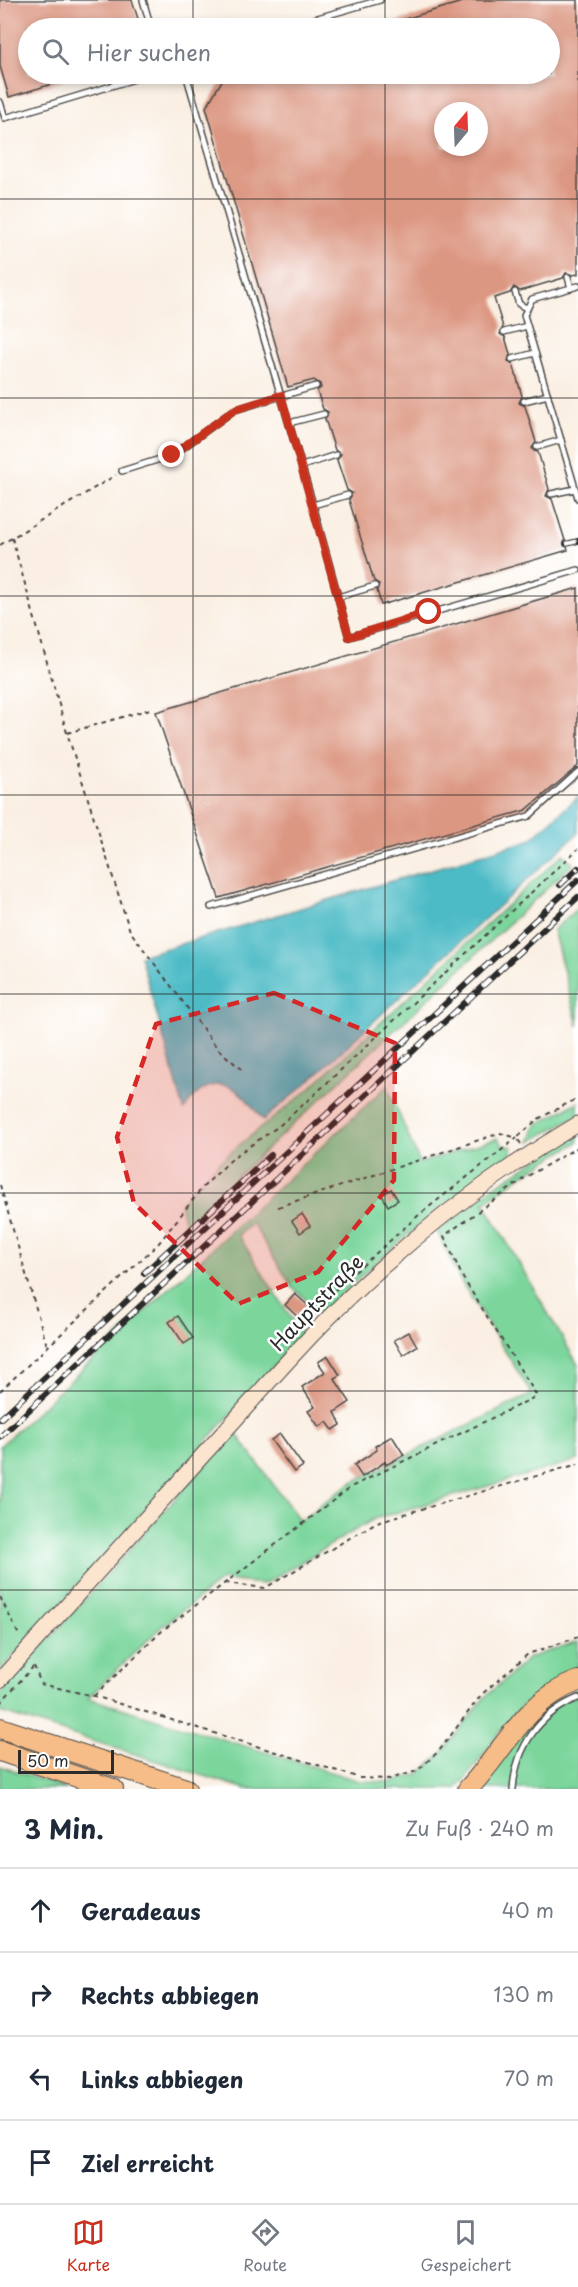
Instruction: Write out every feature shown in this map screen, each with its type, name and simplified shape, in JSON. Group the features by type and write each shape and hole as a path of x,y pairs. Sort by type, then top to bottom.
{"highway":[{"path":"468,1789 514,1730 539,1703 553,1693 578,1681"},
{"path":"6,1730 186,1789"},
{"path":"0,1751 113,1789"}],"main road":[{"name":"Hauptstraße","path":"0,1680 330,1316 380,1268 436,1220 526,1155 578,1124"}],"lane":[{"path":"143,0 148,18"},
{"path":"318,18 380,0"},
{"path":"0,102 5,118 118,84"},
{"path":"189,84 302,466 349,637 578,570"},
{"path":"568,277 571,288"},
{"path":"578,286 532,299 524,315 578,498"},
{"path":"515,292 519,304 526,308"},
{"path":"504,332 527,326"},
{"path":"512,359 535,353"},
{"path":"123,471 172,455 234,410 316,386"},
{"path":"524,401 548,394"},
{"path":"289,423 324,414"},
{"path":"537,447 561,440"},
{"path":"302,466 336,455"},
{"path":"551,494 575,489"},
{"path":"313,505 348,495"},
{"path":"338,597 375,586"},
{"path":"211,907 529,816 578,772"},
{"path":"513,1789 516,1768 528,1738 547,1717 578,1698"}],"path":[{"path":"0,545 123,471"},
{"path":"12,538 68,734 130,931 218,1049 242,1069"},
{"path":"68,734 150,709"},
{"path":"0,1391 158,1244 203,1187 235,1156 279,1126 314,1095 578,849"},
{"path":"518,1138 538,1119 578,1098"},
{"path":"278,1207 500,1133 518,1138 526,1155"},
{"path":"94,1696 162,1631 351,1487 537,1396 464,1278 444,1236 526,1177 578,1147"},
{"path":"0,1185 48,1347"},
{"path":"225,1583 265,1588 376,1522 578,1464"},
{"path":"0,1597 27,1651"},
{"path":"34,1666 41,1684 94,1696 360,1778 390,1779 417,1771 439,1751 481,1695 528,1654 578,1637"}],"highlighted area":[{"path":"274,993 395,1043 394,1180 318,1272 238,1304 134,1203 117,1137 156,1024"}],"green space":[{"path":"563,854 573,864 185,1225 180,1204 209,1172 309,1089"},
{"path":"578,908 578,1026 553,930"},
{"path":"387,1086 420,1163 498,1138 502,1145 513,1147 510,1156 413,1231 366,1271 322,1314 293,1288 252,1223 238,1235 302,1335 0,1671 0,1446"},
{"path":"578,1102 578,1115 530,1142 536,1125"},
{"path":"578,1133 578,1142 524,1174 484,1203 578,1365 578,1460 374,1519 264,1584 222,1580 160,1628 88,1698 360,1781 391,1782 419,1774 442,1753 484,1698 529,1658 578,1641 578,1672 541,1691 517,1711 456,1789 246,1789 0,1712 0,1694 235,1432 300,1521 349,1484 532,1394 460,1280 437,1231 492,1188"},
{"path":"578,1689 578,1789 477,1789 544,1707"},
{"path":"0,1766 67,1789 0,1789"}],"water":[{"path":"578,797 578,833 305,1085 263,1120 241,1094 225,1085 202,1090 184,1110 140,956 530,840"}],"building":[{"path":"0,0 132,0 138,18 18,18 18,84 52,84 9,97 0,66"},
{"path":"469,0 578,0 578,274 566,273 563,278 520,291 514,287 510,293 494,298 503,327 500,334 505,337 510,354 508,361 513,364 522,396 519,403 525,406 536,442 532,448 538,452 549,489 546,496 552,499 568,550 381,605 377,590 379,584 374,581 349,500 352,493 347,490 337,460 341,454 335,450 325,419 328,412 323,409 317,391 321,388 320,384 314,380 288,387 206,107 220,84 560,84 560,18 408,18"},
{"path":"578,588 578,766 526,810 219,898 156,712"},
{"path":"391,1189 398,1200 388,1206 382,1195"},
{"path":"302,1214 310,1226 300,1233 292,1221"},
{"path":"295,1294 311,1308 301,1320 285,1305"},
{"path":"178,1316 193,1338 184,1344 169,1322"},
{"path":"409,1332 417,1346 403,1355 394,1340"},
{"path":"328,1356 340,1375 334,1378 350,1402 335,1412 341,1425 333,1430 327,1422 319,1427 308,1411 315,1407 302,1387 325,1372 318,1362"},
{"path":"280,1434 303,1466 294,1472 271,1440"},
{"path":"392,1436 404,1455 386,1465 385,1462 362,1477 354,1465 377,1450 375,1446"}],"railway":[{"path":"566,544 578,541"},
{"path":"560,885 578,868"},
{"path":"0,1419 578,880"},
{"path":"0,1437 578,897"},
{"path":"144,1273 271,1155"}],"route":[{"path":"172,455 234,410 281,395 349,637 429,612"}]}
